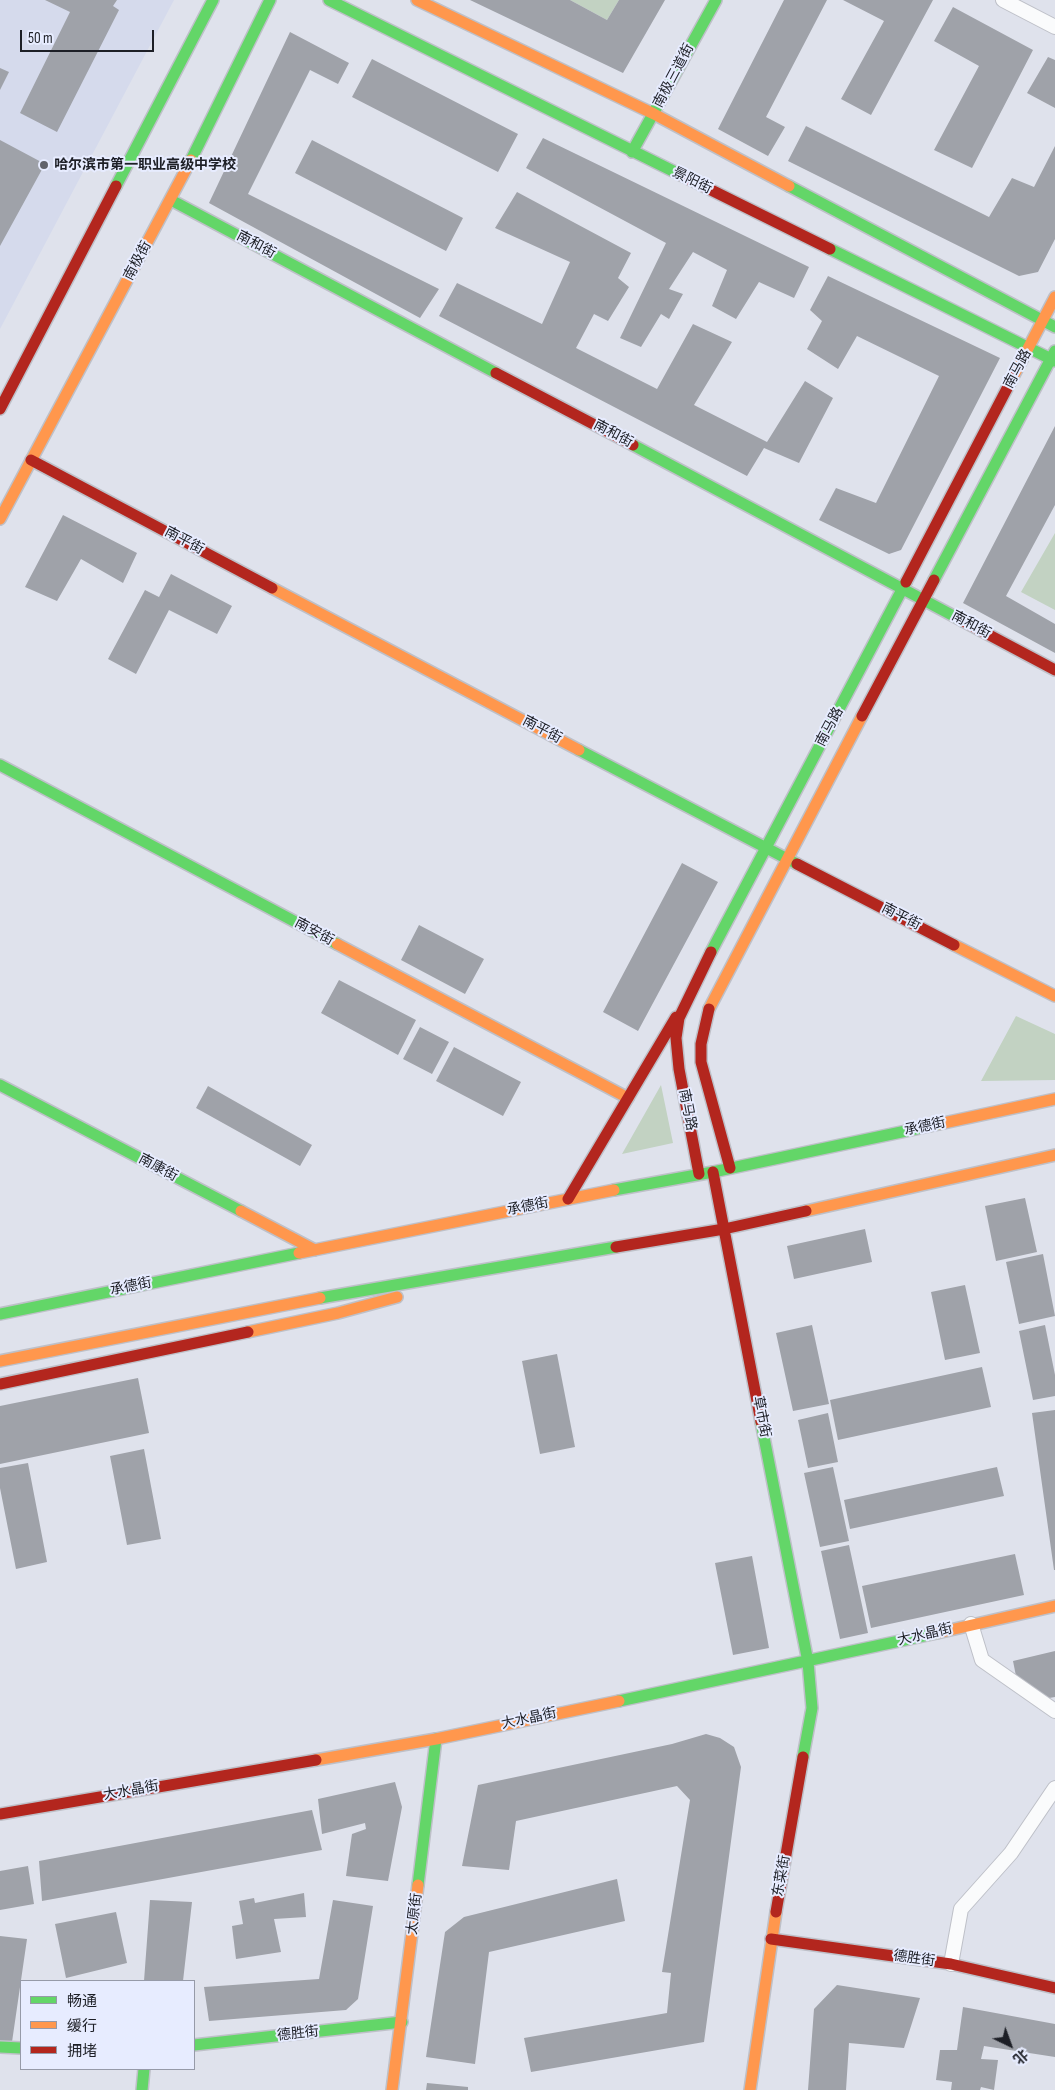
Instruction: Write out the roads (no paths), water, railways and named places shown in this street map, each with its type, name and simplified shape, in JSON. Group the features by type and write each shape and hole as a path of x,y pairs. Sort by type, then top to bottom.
{"main road":[{"path":"0,409 213,0"},
{"name":"南极街","path":"0,519 171,200 270,0"},
{"name":"景阳街","path":"329,0 1029,349 1054,357"},
{"path":"418,0 654,114 1055,327"},
{"name":"南极三道街","path":"632,152 716,0"},
{"name":"南和街","path":"171,200 1055,670"},
{"name":"南马路","path":"699,1174 679,1069 676,1038 679,1018 1055,297"},
{"name":"南马路","path":"730,1168 706,1088 701,1062 701,1044 706,1016 717,990 786,859 1054,357"},
{"name":"南平街","path":"31,460 786,859 1055,996"},
{"name":"南安街","path":"0,765 628,1098"},
{"path":"568,1199 689,996"},
{"name":"南康街","path":"0,1086 315,1250"},
{"name":"承德街","path":"0,1314 568,1199 713,1172 1055,1099"},
{"path":"0,1361 289,1303 537,1259 724,1229 1055,1155"},
{"name":"草市街","path":"713,1172 808,1662"},
{"path":"0,1384 338,1313 537,1259"},
{"name":"大水晶街","path":"0,1814 436,1738 808,1662 1055,1606"},
{"name":"东菜街","path":"750,2090 770,1939 812,1708 808,1662"},
{"name":"太原街","path":"392,2090 436,1738"},
{"name":"德胜街","path":"770,1939 951,1964 1055,1988"},
{"name":"德胜街","path":"195,2045 402,2022"},
{"path":"0,2047 20,2048"},
{"path":"142,2090 144,2070"}],"street":[{"path":"1004,0 1055,26"},
{"path":"971,1624 982,1660 1055,1711"},
{"path":"951,1964 961,1909 1011,1853 1055,1788"}],"place":[{"name":"哈尔滨市第一职业高级中学校","path":"44,165"}]}
